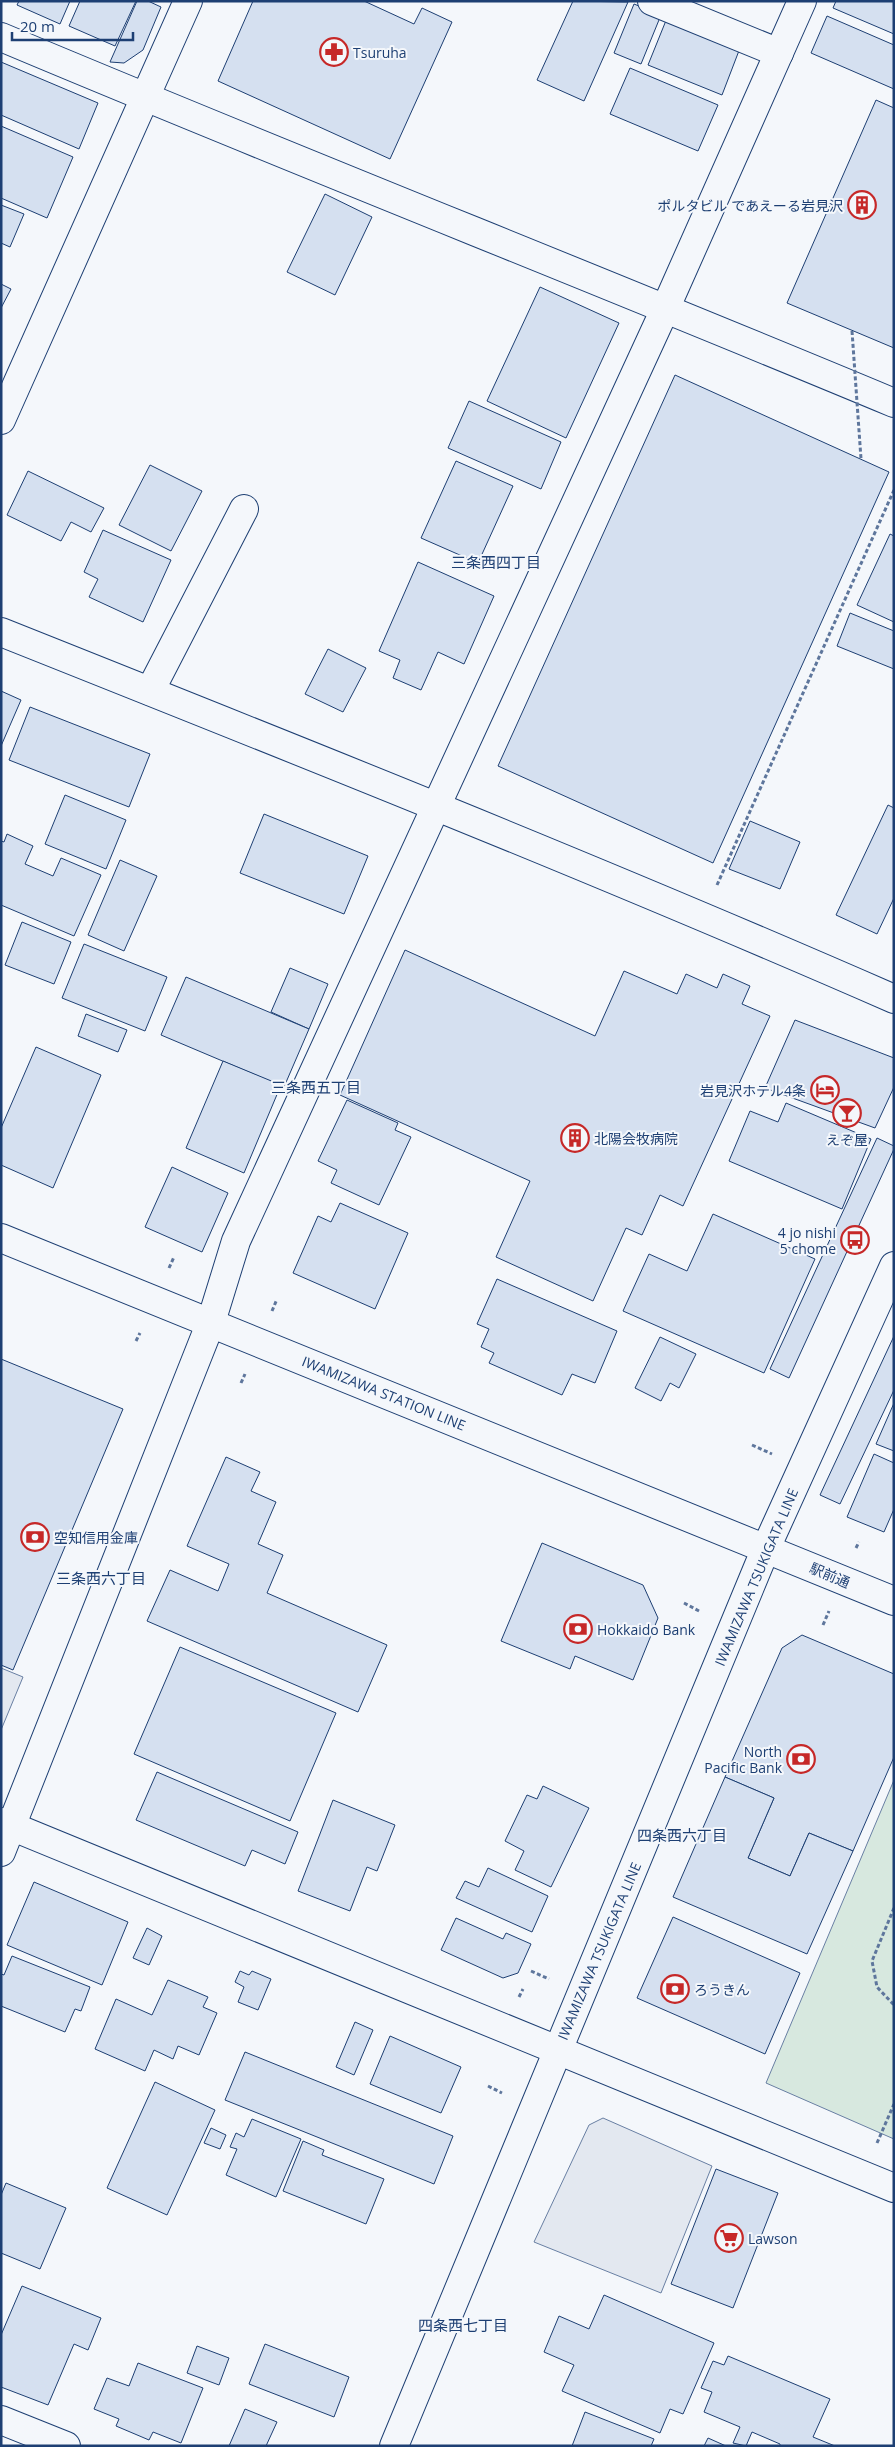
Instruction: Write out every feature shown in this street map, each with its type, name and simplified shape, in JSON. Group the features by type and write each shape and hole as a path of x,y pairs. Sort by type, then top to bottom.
{"street":[{"path":"1,420 188,1"},
{"path":"652,1 779,53"},
{"path":"1,1852 7,1824 211,1322 236,1241 666,307 802,1"},
{"path":"1,37 144,97 666,307 894,403"},
{"path":"150,691 244,509"},
{"path":"1,632 437,806 703,915 894,999"},
{"name":"IWAMIZAWA STATION LINE","path":"1,1238 211,1322 690,1520 766,1548"},
{"name":"IWAMIZAWA TSUKIGATA LINE","path":"394,2446 766,1548 894,1266"},
{"name":"駅前通","path":"766,1548 894,1601"},
{"path":"7,1824 894,2188"},
{"path":"1,2420 66,2446"}],"path":[{"path":"852,331 861,459"},
{"path":"703,915 894,490"},
{"path":"894,1908 872,1961 877,1987 894,2005"},
{"path":"877,2144 894,2104"}],"shaded area":[{"path":"1,1668 23,1677 1,1730"},
{"path":"894,1780 894,2139 766,2083"},
{"path":"603,2118 712,2166 661,2293 534,2242 589,2125"}],"building":[{"path":"19,1 70,1 60,24 17,5"},
{"path":"80,1 136,1 115,46 69,26"},
{"path":"137,1 148,1 161,7 143,50 124,63 110,62"},
{"name":"Tsuruha","path":"253,1 364,1 414,24 422,8 452,22 390,159 218,81"},
{"path":"573,1 628,2 584,101 537,80"},
{"path":"836,1 894,1 894,34 833,8"},
{"path":"634,4 661,15 641,64 614,53"},
{"path":"827,16 894,45 894,89 811,53"},
{"path":"667,18 740,48 722,95 648,65"},
{"path":"1,62 98,103 79,149 1,115"},
{"path":"630,68 718,105 698,151 610,114"},
{"name":"ポルタビル であえーる岩見沢","path":"876,100 894,108 894,348 787,303"},
{"path":"1,126 73,157 47,218 1,198"},
{"path":"325,194 372,217 335,295 287,272"},
{"path":"1,205 24,214 10,247 1,243"},
{"path":"1,284 11,289 1,308"},
{"path":"540,287 619,323 566,438 487,401"},
{"path":"675,375 889,472 713,863 498,766"},
{"path":"469,401 561,442 541,489 448,448"},
{"path":"456,461 513,486 478,563 421,538"},
{"path":"150,465 202,491 171,551 119,525"},
{"path":"28,471 104,508 91,532 71,522 61,541 7,515"},
{"path":"103,530 171,560 143,622 89,597 98,579 84,572"},
{"path":"890,534 894,536 894,622 857,605"},
{"path":"418,562 494,596 464,664 438,652 421,690 393,678 400,660 379,651"},
{"path":"850,613 894,631 894,669 837,646"},
{"path":"328,649 366,668 343,712 305,694"},
{"path":"1,691 21,700 1,746"},
{"path":"30,707 150,754 129,807 9,760"},
{"path":"65,795 126,820 106,869 45,844"},
{"path":"888,805 894,808 894,898 877,934 836,915"},
{"path":"264,814 368,856 344,914 240,873"},
{"path":"750,821 800,842 780,889 729,869"},
{"path":"7,834 33,846 25,864 53,876 61,858 101,875 74,936 1,905 1,841 4,842"},
{"path":"120,860 157,876 124,951 88,935"},
{"path":"22,922 71,942 54,984 5,965"},
{"path":"84,944 167,977 145,1031 62,998"},
{"name":"北陽会牧病院","path":"405,950 595,1036 624,971 677,994 686,974 717,988 723,974 750,986 742,1004 770,1016 683,1206 660,1195 642,1235 626,1228 593,1301 496,1257 530,1181 340,1095"},
{"path":"290,968 328,984 309,1029 271,1012"},
{"path":"186,977 309,1029 284,1087 161,1035"},
{"path":"86,1014 127,1030 118,1052 78,1036"},
{"path":"795,1020 894,1058 894,1087 875,1128 765,1088"},
{"path":"36,1047 101,1075 53,1188 1,1165 1,1128"},
{"path":"223,1061 281,1085 244,1173 186,1148"},
{"path":"347,1100 398,1123 395,1130 411,1137 379,1205 331,1183 337,1170 318,1161"},
{"path":"786,1103 871,1139 842,1209 729,1161 750,1111 778,1122"},
{"path":"877,1138 894,1146 894,1149 789,1378 770,1369"},
{"path":"172,1167 228,1193 202,1252 145,1227"},
{"path":"340,1203 408,1233 375,1309 293,1273 318,1216 331,1222"},
{"path":"713,1214 815,1259 764,1373 623,1311 649,1254 687,1271"},
{"path":"497,1279 617,1331 595,1383 572,1374 562,1395 489,1363 494,1353 481,1347 489,1329 477,1324"},
{"path":"894,1336 894,1390 840,1504 820,1495"},
{"path":"660,1337 696,1354 679,1388 670,1383 661,1401 635,1388"},
{"name":"空知信用金庫","path":"1,1359 123,1409 13,1670 1,1665"},
{"path":"894,1403 894,1451 876,1444"},
{"path":"874,1454 894,1463 894,1509 884,1532 847,1517"},
{"path":"226,1457 260,1472 251,1491 276,1502 258,1544 283,1555 267,1593 387,1645 358,1712 147,1621 170,1570 218,1591 229,1564 187,1546"},
{"path":"542,1543 643,1585 658,1618 633,1680 575,1656 570,1669 501,1641"},
{"path":"802,1635 894,1674 894,1757 853,1851 809,1833 790,1876 748,1858 774,1798 725,1777 782,1648"},
{"path":"180,1647 336,1713 290,1821 134,1754"},
{"path":"157,1772 298,1832 285,1864 252,1850 245,1866 136,1820"},
{"path":"725,1777 774,1798 748,1858 790,1876 809,1833 853,1851 807,1954 673,1897"},
{"path":"543,1786 589,1808 551,1887 515,1870 524,1851 505,1841 527,1795 537,1799"},
{"path":"333,1800 395,1825 377,1871 367,1867 350,1911 298,1891"},
{"path":"488,1868 548,1896 532,1932 456,1898 465,1881 479,1887"},
{"path":"34,1882 128,1922 102,1985 7,1945"},
{"path":"673,1917 800,1973 765,2054 637,1998"},
{"path":"456,1918 503,1939 506,1933 531,1944 518,1973 503,1978 441,1950"},
{"path":"147,1928 162,1936 149,1965 133,1958"},
{"path":"12,1956 90,1987 81,2011 75,2009 65,2032 1,2006 1,1974 4,1975"},
{"path":"240,1971 249,1975 252,1971 271,1979 258,2010 238,2002 244,1987 235,1982"},
{"path":"168,1980 208,1997 203,2007 217,2013 199,2055 178,2046 173,2059 154,2050 145,2071 95,2049 116,1999 152,2015"},
{"path":"355,2022 373,2030 354,2075 336,2067"},
{"path":"390,2036 461,2067 441,2113 370,2084"},
{"path":"245,2052 453,2136 434,2184 225,2100"},
{"path":"155,2082 215,2110 167,2215 107,2188"},
{"path":"252,2119 301,2139 276,2197 226,2175 237,2149 230,2147 236,2133 244,2137"},
{"path":"211,2128 226,2135 220,2149 204,2143"},
{"path":"303,2141 324,2150 322,2155 384,2179 366,2224 283,2191"},
{"path":"716,2169 778,2193 733,2308 671,2284"},
{"path":"6,2183 66,2208 40,2269 1,2253 1,2195"},
{"path":"22,2286 101,2318 88,2350 74,2344 48,2405 1,2387 1,2335"},
{"path":"604,2295 714,2343 683,2414 670,2409 660,2433 562,2391 574,2365 544,2352 559,2316 589,2329"},
{"path":"265,2344 349,2377 334,2417 249,2384"},
{"path":"197,2346 229,2358 219,2385 187,2373"},
{"path":"728,2356 830,2399 813,2437 835,2446 780,2446 780,2444 752,2432 746,2446 733,2443 740,2427 704,2412 712,2392 701,2388 713,2361 724,2365"},
{"path":"138,2363 203,2388 181,2443 153,2432 149,2440 116,2426 119,2419 94,2409 107,2378 129,2386"},
{"path":"245,2409 277,2422 266,2446 229,2446"},
{"path":"585,2412 654,2439 651,2446 572,2446"},
{"path":"708,2438 726,2446 704,2446"}],"place":[{"name":"Tsuruha","path":"334,52"},
{"name":"ポルタビル であえーる岩見沢","path":"862,205"},
{"name":"岩見沢ホテル4条","path":"825,1090"},
{"name":"えぞ屋","path":"847,1113"},
{"name":"北陽会牧病院","path":"575,1138"},
{"name":"4 jo nishi 5 chome","path":"855,1240"},
{"name":"空知信用金庫","path":"35,1537"},
{"name":"Hokkaido Bank","path":"578,1629"},
{"name":"North Pacific Bank","path":"801,1759"},
{"name":"ろうきん","path":"675,1989"},
{"name":"Lawson","path":"729,2238"}],"district":[{"name":"三条西四丁目","path":"496,562"},
{"name":"三条西五丁目","path":"316,1087"},
{"name":"三条西六丁目","path":"101,1578"},
{"name":"四条西六丁目","path":"682,1835"},
{"name":"四条西七丁目","path":"463,2325"}]}
